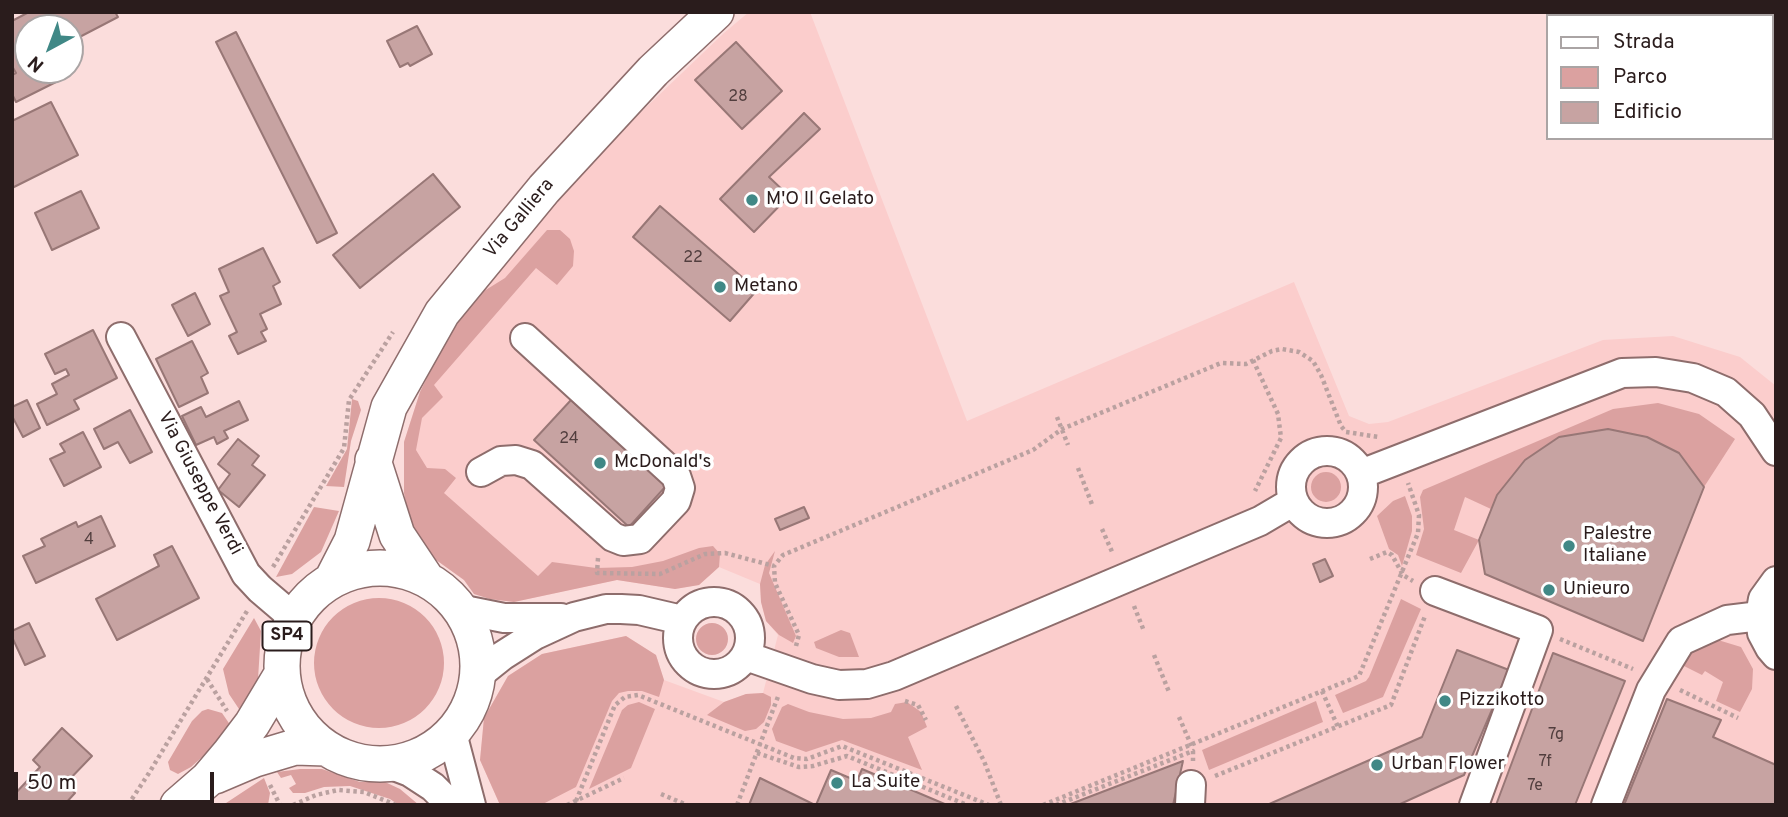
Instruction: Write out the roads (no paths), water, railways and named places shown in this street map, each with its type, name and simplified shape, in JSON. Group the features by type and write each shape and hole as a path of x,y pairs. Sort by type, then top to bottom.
{"main road":[{"name":"Via Galliera","path":"332,580 352,541 358,454 389,407 442,313 559,173 653,71 716,12"},
{"path":"358,454 397,535 427,580"},
{"name":"SP4","path":"396,569 427,580 444,592 459,608 471,631 477,656 477,681 473,698 452,733 434,748 413,759 389,764 367,764 345,758 326,748 300,724 285,692 282,674 284,645 294,618 317,590 332,580 363,570 396,569"},
{"path":"178,805 208,779 252,724 282,674"},
{"path":"208,779 255,758 295,747 326,748"}],"street":[{"name":"Via Giuseppe Verdi","path":"121,337 246,574 294,618"},
{"path":"481,472 501,461 516,460 532,465 613,537 623,541 640,539 676,501 680,488 676,476 525,338"},
{"path":"1361,474 1622,373 1656,372 1693,378 1726,391 1752,415 1776,451"},
{"path":"1320,451 1340,453 1349,458 1361,474 1362,498 1356,509 1347,517 1335,522 1325,523 1306,516 1294,500 1292,480 1296,470 1310,455 1320,451"},
{"path":"746,656 839,685 867,684 894,676 1260,521 1294,500"},
{"path":"1776,582 1763,600 1760,616 1762,633 1776,655"},
{"path":"1435,591 1538,630 1474,805"},
{"path":"713,601 735,608 743,615 751,635 746,656 730,670 708,674 698,670 682,654 678,643 682,620 690,610 713,601"},
{"path":"459,608 504,618 574,617"},
{"path":"477,681 477,676 502,656 535,635 574,617 606,609 621,609 639,610 682,620"},
{"path":"1606,805 1651,690 1681,641 1727,620 1760,616"},
{"path":"452,733 471,805"},
{"path":"389,764 410,772 433,787 451,805"}],"place":[{"name":"M'O Il Gelato","path":"752,200"},
{"name":"Metano","path":"720,287"},
{"name":"McDonald's","path":"600,463"},
{"name":"Palestre Italiane","path":"1569,546"},
{"name":"Unieuro","path":"1549,590"},
{"name":"Pizzikotto","path":"1445,701"},
{"name":"Urban Flower","path":"1377,765"},
{"name":"La Suite","path":"837,783"}]}
